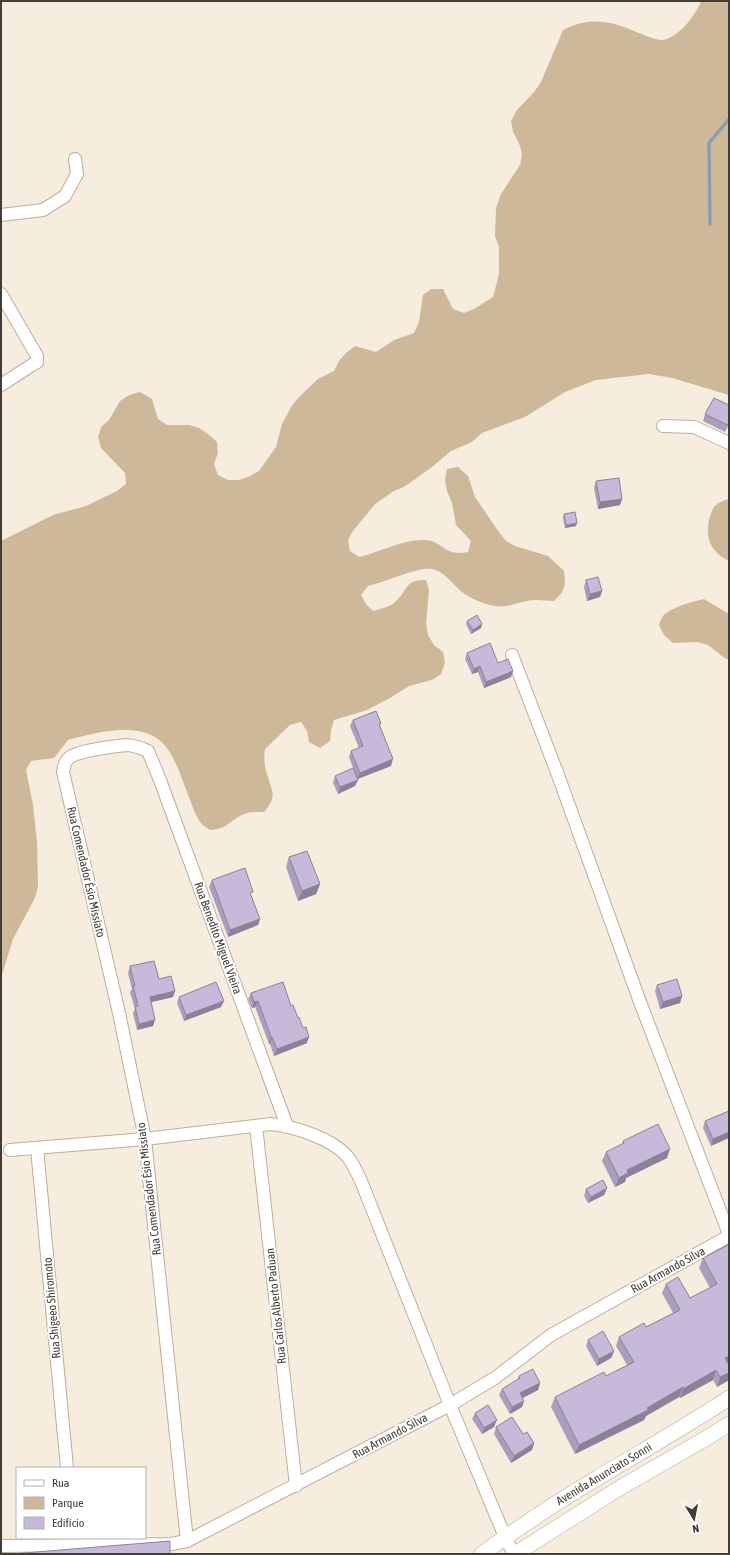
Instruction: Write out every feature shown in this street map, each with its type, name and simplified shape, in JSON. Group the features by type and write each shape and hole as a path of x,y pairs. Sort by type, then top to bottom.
{"street":[{"path":"1,215 43,210 65,196 77,174 75,159"},
{"path":"1,294 37,356 37,362 1,385"},
{"path":"663,426 694,427 729,443"},
{"path":"512,655 558,775 640,1002 729,1235"},
{"name":"Rua Comendador Ésio Missiato","path":"148,750 127,745 77,753 66,761 63,772 119,1013 145,1139 187,1541"},
{"name":"Rua Benedito Miguel Vieira","path":"148,750 288,1126"},
{"path":"10,1150 145,1139 271,1124 288,1126 335,1146 348,1157 361,1181 450,1405 505,1537 515,1554"},
{"name":"Rua Carlos Alberto Paduan","path":"256,1126 296,1486"},
{"name":"Rua Shigeeo Shiromoto","path":"37,1148 67,1467"},
{"name":"Rua Armando Silva","path":"1,1546 22,1546 74,1541 172,1549 450,1405 495,1378 551,1335 729,1235"},
{"name":"Avenida Anunciato Sonni","path":"482,1554 505,1537 592,1480 698,1418 729,1398"},
{"path":"698,1418 710,1436"},
{"name":"Avenida Anunciato Sonni","path":"515,1554 618,1489 729,1424"}],"green space":[{"path":"701,1 729,1 729,395 672,378 649,374 596,380 565,392 525,417 482,433 472,442 451,451 404,487 394,491 375,504 353,531 348,540 350,551 359,557 416,540 431,541 449,551 460,553 468,552 471,541 456,525 452,503 447,491 445,480 447,469 458,467 468,476 475,497 506,541 515,546 548,556 564,571 565,581 563,591 554,601 530,600 509,606 496,606 486,604 463,593 447,577 432,569 410,572 368,586 361,595 366,604 373,611 387,607 394,603 413,582 426,580 429,590 426,623 428,635 434,645 443,652 445,663 441,674 432,680 409,686 367,710 334,720 330,741 320,748 309,742 307,731 301,722 290,725 265,749 265,766 272,788 273,797 269,806 264,812 244,814 224,827 210,830 206,828 196,816 179,770 168,749 158,739 149,734 138,731 114,730 89,734 68,740 54,758 31,761 26,770 33,805 37,842 38,886 35,898 13,939 1,978 1,541 53,515 86,506 117,491 126,484 125,473 101,448 98,437 101,427 109,420 120,401 129,395 140,392 152,399 158,419 167,425 189,425 199,428 208,434 217,442 218,453 214,464 218,475 228,480 239,480 259,471 276,447 282,424 293,404 318,379 334,371 339,361 346,353 355,346 376,352 394,340 414,333 419,322 423,295 431,289 443,289 453,309 464,313 474,309 493,297 499,274 499,247 495,236 496,208 501,194 520,165 522,154 519,143 513,132 511,121 517,110 541,82 563,30 581,23 607,22 625,27 654,39 667,39 685,26 699,7"},
{"path":"729,499 729,561 719,555 710,543 708,526 715,506 720,502"},
{"path":"704,599 729,614 729,659 726,659 708,645 697,642 673,643 664,635 659,625 663,616 671,610 688,603"}],"building":[{"path":"714,398 729,405 729,422 727,425 705,414"},
{"path":"619,478 622,499 600,502 596,481"},
{"path":"575,512 577,523 566,525 564,514"},
{"path":"598,577 602,591 590,594 586,580"},
{"path":"477,615 482,624 473,630 467,621"},
{"path":"490,643 498,663 508,659 513,671 486,682 480,666 474,669 467,653"},
{"path":"376,711 381,723 379,724 393,759 360,773 351,751 363,746 353,720"},
{"path":"353,768 358,780 340,787 335,776"},
{"path":"307,851 320,884 302,891 289,857"},
{"path":"245,868 253,892 250,893 260,919 230,930 212,880"},
{"path":"154,961 159,979 171,976 175,991 150,997 155,1020 139,1024 135,1007 138,1006 133,986 135,986 130,966"},
{"path":"677,979 682,996 663,1002 657,985"},
{"path":"216,982 224,1001 186,1015 179,997"},
{"path":"283,982 291,1006 293,1005 303,1028 306,1027 309,1037 277,1049 258,1001 254,1002 251,993"},
{"path":"729,1111 729,1132 713,1139 705,1121"},
{"path":"658,1124 670,1149 627,1170 628,1173 619,1178 606,1152 624,1143 623,1141"},
{"path":"603,1180 607,1188 591,1197 586,1189"},
{"path":"728,1245 729,1356 725,1358 729,1365 729,1373 720,1377 716,1370 647,1408 648,1410 579,1445 555,1397 604,1372 606,1376 634,1362 619,1337 644,1323 646,1327 680,1310 666,1284 678,1277 690,1298 717,1284 703,1258"},
{"path":"603,1331 614,1351 599,1359 588,1340"},
{"path":"533,1369 540,1383 520,1393 524,1401 512,1407 502,1389 520,1378 519,1376"},
{"path":"488,1405 497,1420 484,1428 475,1413"},
{"path":"512,1417 523,1434 527,1432 534,1443 514,1456 496,1427"},
{"path":"170,1541 170,1554 12,1554"}],"waterway":[{"path":"710,224 709,143 729,119"}]}
